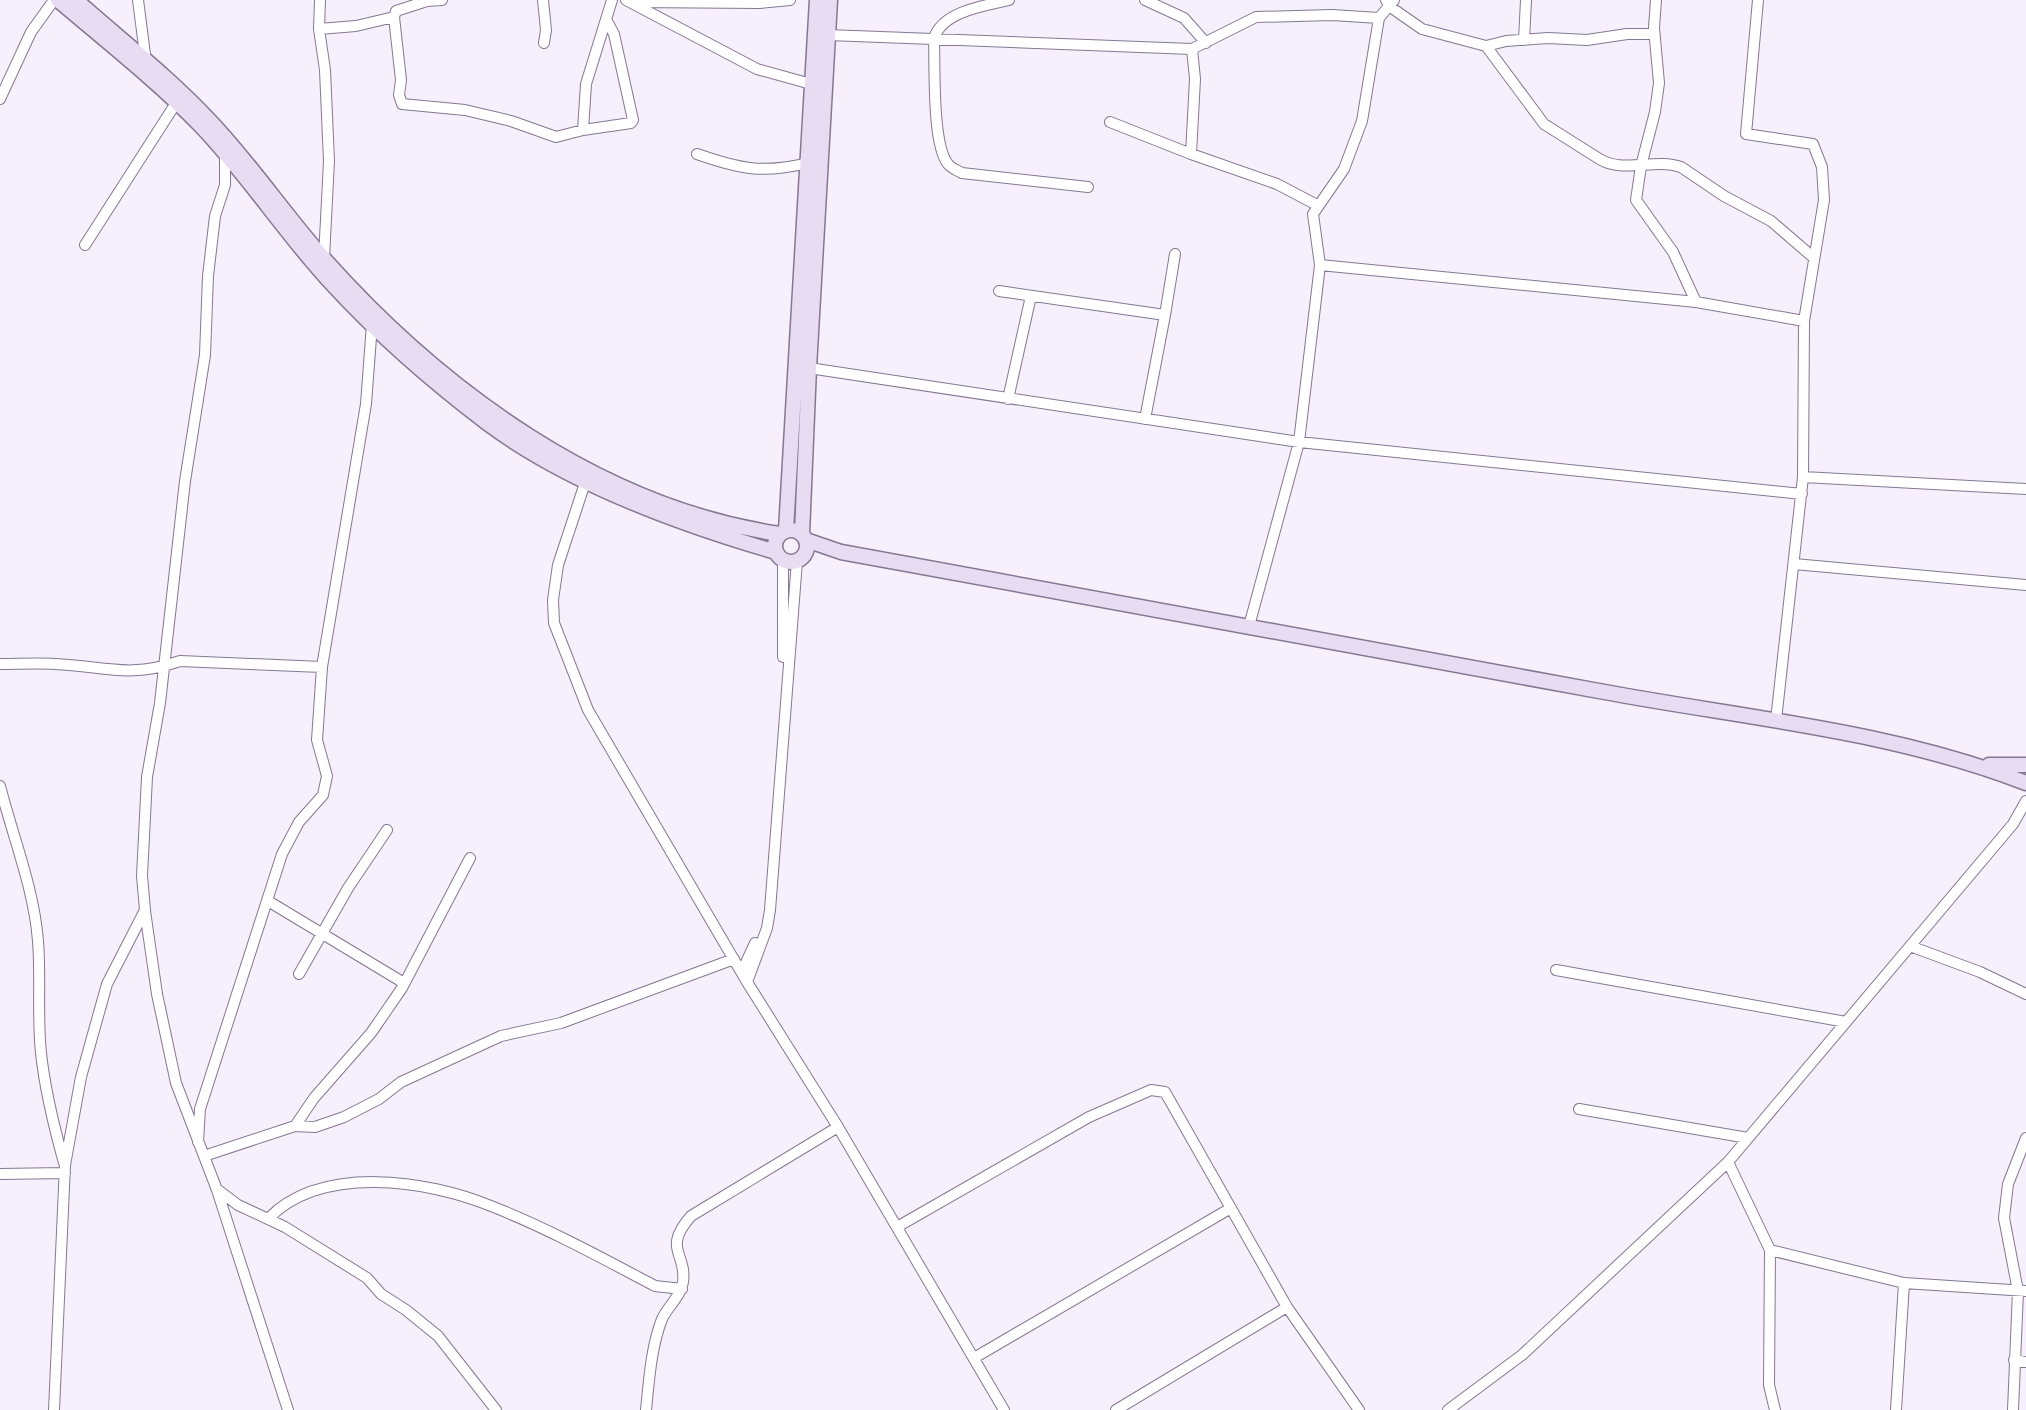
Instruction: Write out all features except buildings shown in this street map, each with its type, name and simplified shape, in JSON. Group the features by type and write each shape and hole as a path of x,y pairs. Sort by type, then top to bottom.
{"street":[{"path":"0,99 31,32 56,0 176,103 225,153 332,285 372,324 487,422 537,455 681,522 789,558 841,552"},
{"path":"76,0 211,121 324,258 364,301 454,382 524,433 586,468 681,510 748,529 783,532 792,530 841,552 1609,693 1776,720 1912,747 1976,765 2026,783"},
{"path":"138,0 146,63"},
{"path":"320,0 319,29 325,70 329,161 324,258"},
{"path":"442,0 427,1 396,11 394,16 401,80 399,95 402,104 465,110 511,121 556,137 631,123 633,120 614,34 607,21"},
{"path":"543,0 546,30 544,43"},
{"path":"583,130 586,84 612,0"},
{"path":"629,1 760,3 790,0"},
{"path":"789,558 775,546 783,532 817,0"},
{"path":"789,558 807,550 804,537 808,368 830,0"},
{"path":"1009,0 978,7 943,22 934,38 937,132 943,156 950,167 962,173 1088,187"},
{"path":"1145,0 1184,18 1206,43"},
{"path":"1524,40 1526,0"},
{"path":"1656,0 1654,34 1659,83 1636,200 1673,252 1696,302"},
{"path":"1758,0 1746,134 1813,144 1822,167 1824,200 1804,321 1804,477 1776,720"},
{"path":"629,1 757,69 811,84"},
{"path":"1249,626 1299,442 1320,265 1313,214 1345,169 1362,121 1379,19 1390,2 1422,29 1486,46 1548,38 1587,40 1627,34 1654,34"},
{"path":"828,35 1192,49 1256,17 1332,15 1379,19"},
{"path":"319,29 356,26 394,16"},
{"path":"1486,46 1544,124 1609,164 1665,164 1681,167 1724,196 1771,221 1814,258"},
{"path":"1191,154 1195,79 1192,49"},
{"path":"85,245 176,103"},
{"path":"1110,122 1278,184 1317,205"},
{"path":"225,153 225,185 215,216 208,276 205,355 185,481 164,666 147,777 142,876 157,994 176,1083 217,1190 288,1410"},
{"path":"696,153 731,165 765,171 808,163"},
{"path":"1144,419 1175,254"},
{"path":"1320,265 1696,302 1804,321"},
{"path":"999,291 1165,315"},
{"path":"1008,398 1031,296"},
{"path":"198,1142 200,1109 282,854 299,822 323,795 327,776 317,740 322,667 366,404 372,324"},
{"path":"808,368 1299,442 1802,494"},
{"path":"1804,477 2026,489"},
{"path":"586,480 558,565 553,600 554,623 588,710 747,982 838,1126 1004,1410"},
{"path":"742,971 761,926 768,878 789,558"},
{"path":"747,982 767,928 770,910 789,558"},
{"path":"1794,564 2026,585"},
{"path":"0,664 57,664 133,672 180,661 202,660 322,667"},
{"path":"1976,765 2026,765"},
{"path":"0,786 12,835 33,899 38,941 41,1052 50,1114 65,1169"},
{"path":"1448,1410 1522,1355 1728,1162 2013,824 2026,801"},
{"path":"299,974 348,888 387,830"},
{"path":"296,1126 314,1098 371,1033 404,983 470,858"},
{"path":"268,901 404,983"},
{"path":"54,1410 65,1169 80,1077 107,985 145,910"},
{"path":"1910,946 1980,972 2026,994"},
{"path":"204,1156 296,1126 315,1127 344,1117 379,1099 401,1082 501,1036 561,1023 734,959"},
{"path":"1556,970 1846,1022"},
{"path":"897,1227 1089,1117 1157,1089 1165,1092 1287,1307 1359,1410"},
{"path":"1578,1110 1748,1138"},
{"path":"646,1410 663,1317 682,1289 684,1271 676,1251 683,1226 691,1216 838,1126"},
{"path":"2013,1410 2014,1360 2022,1291 2004,1218 2008,1185 2026,1138"},
{"path":"1728,1162 1770,1250 1769,1385 1774,1410"},
{"path":"0,1174 65,1169"},
{"path":"268,1219 278,1209 325,1187 352,1182 398,1183 452,1193 491,1205 655,1286 682,1289"},
{"path":"217,1190 238,1205 327,1252 367,1278 381,1293 438,1336 495,1410"},
{"path":"974,1358 1231,1208"},
{"path":"1770,1250 1904,1283 2022,1291"},
{"path":"1896,1410 1904,1283"},
{"path":"1116,1410 1287,1307"},
{"path":"2014,1360 2026,1362"}]}
